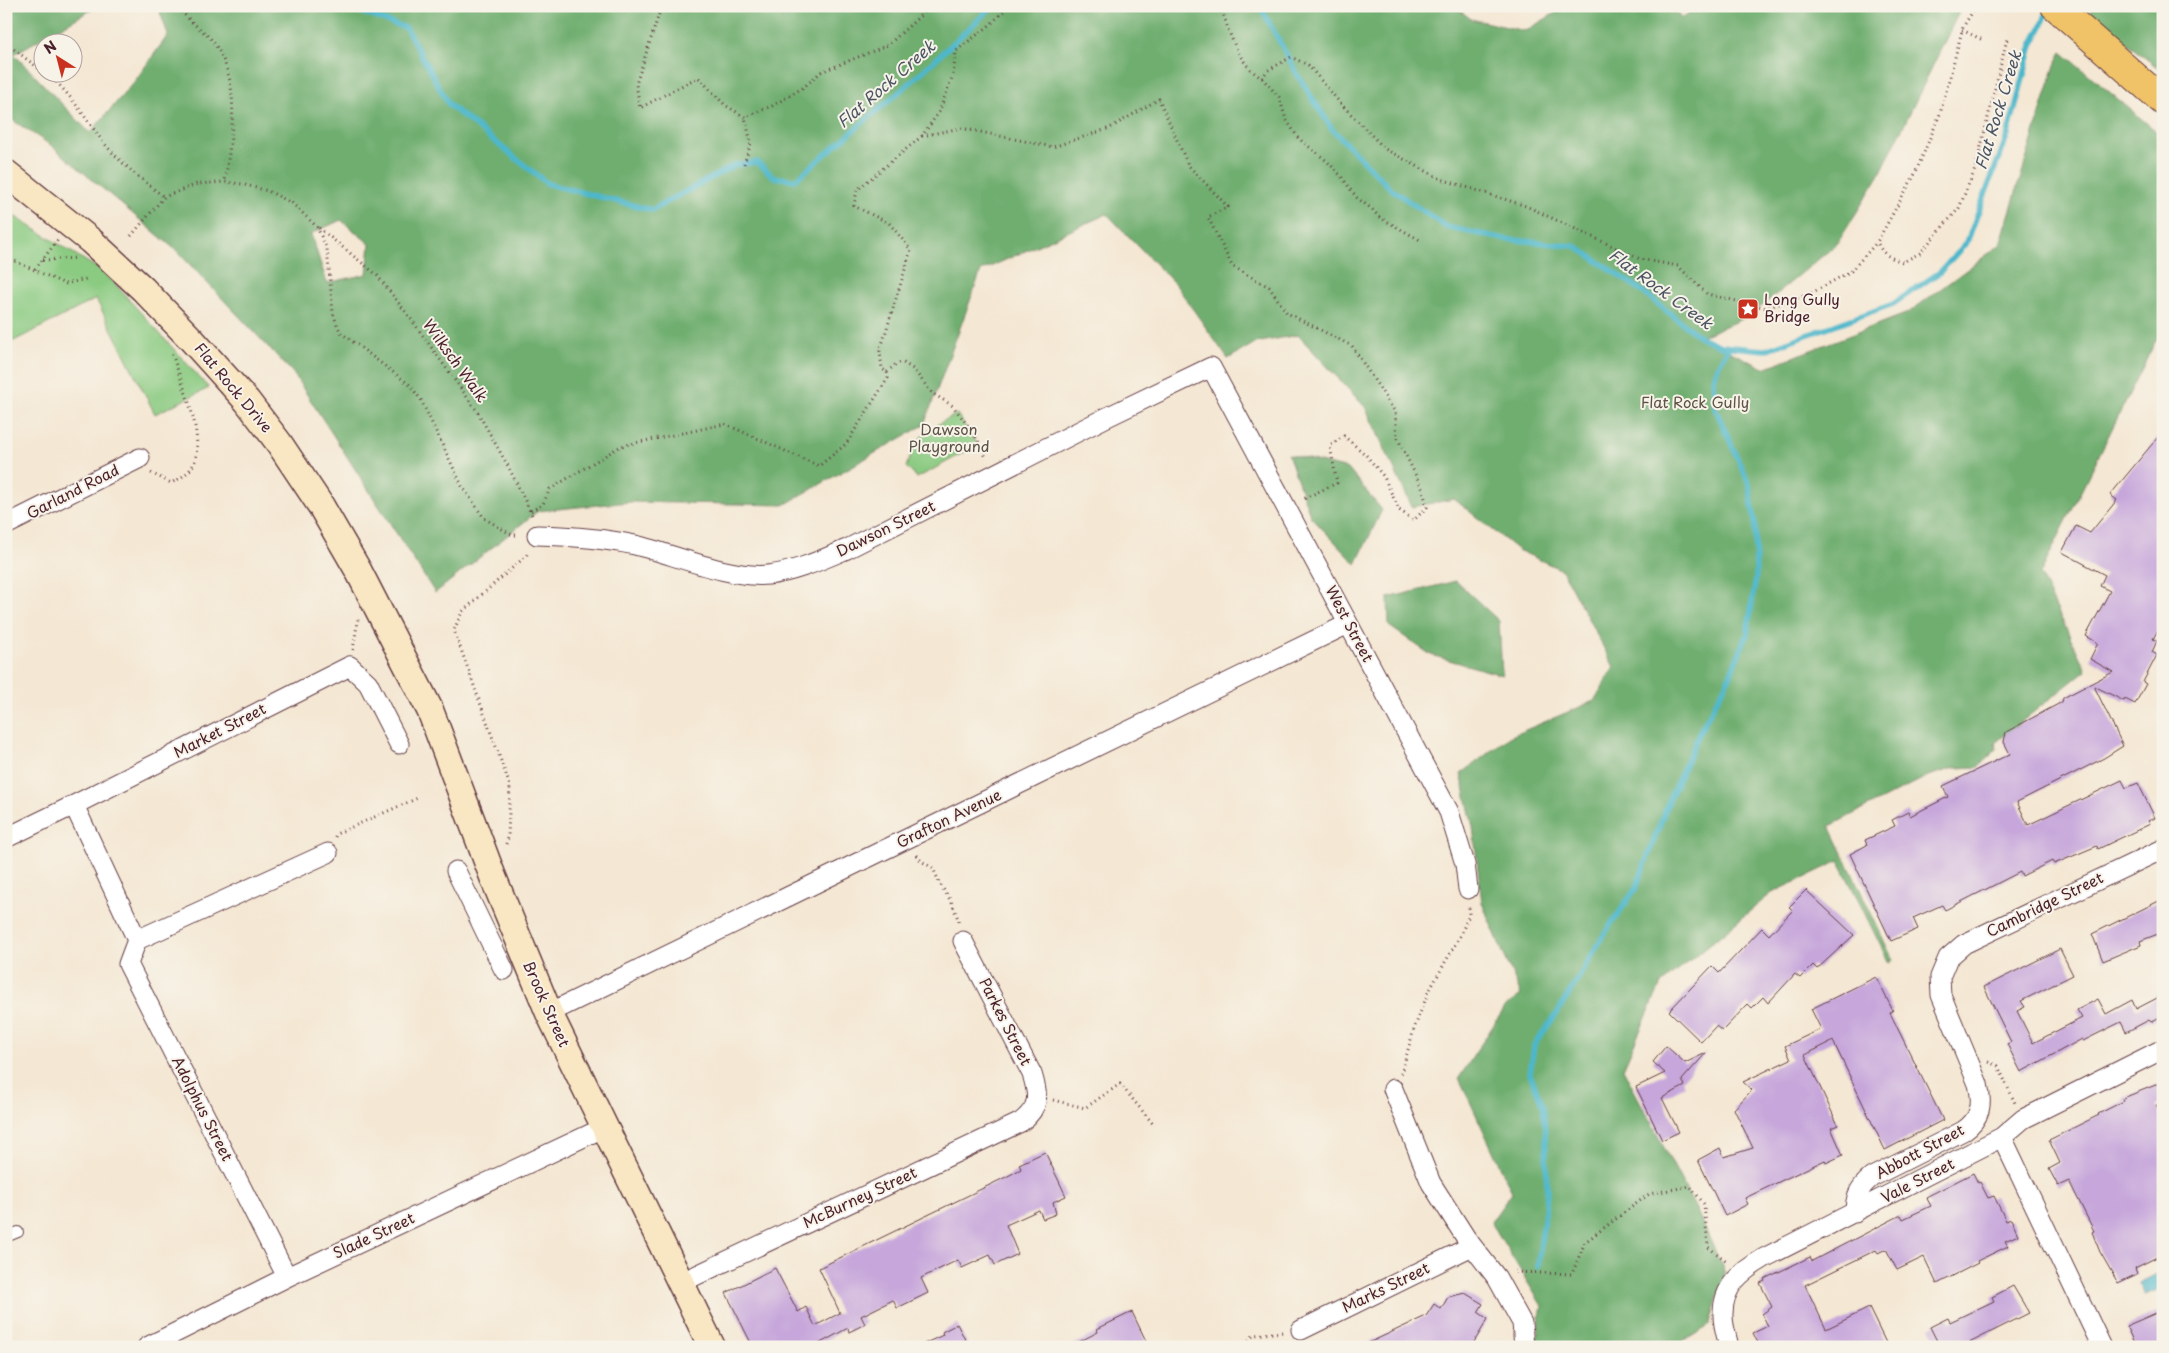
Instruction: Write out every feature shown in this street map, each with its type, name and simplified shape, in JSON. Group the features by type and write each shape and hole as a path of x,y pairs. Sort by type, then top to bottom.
{"main road":[{"path":"2055,6 2163,102"},
{"name":"Flat Rock Drive","path":"6,173 72,226 143,290 192,340 247,401 279,443 321,506 358,570 400,652"},
{"name":"Brook Street","path":"400,652 430,710 504,905 549,1013 603,1128 712,1347"}],"street":[{"name":"West Street","path":"1211,367 1449,812 1464,864 1468,889"},
{"name":"Dawson Street","path":"537,535 594,538 635,545 743,575 767,575 788,571 840,552 1211,367"},
{"name":"Garland Road","path":"6,525 140,458"},
{"name":"Grafton Avenue","path":"549,1013 1348,624"},
{"path":"350,666 368,682 399,744"},
{"name":"Market Street","path":"6,838 74,806 350,666"},
{"path":"74,806 138,940 328,853"},
{"name":"Cambridge Street","path":"1940,976 1948,958 1964,944 2163,849"},
{"path":"456,871 504,970"},
{"path":"477,913 504,905"},
{"name":"Adolphus Street","path":"138,940 128,964 287,1277"},
{"name":"Parkes Street","path":"964,942 1032,1074 1037,1101"},
{"name":"Abbott Street","path":"1855,1213 1857,1194 1872,1177 1971,1126 1981,1108 1978,1084 1941,995 1940,976"},
{"name":"Vale Street","path":"1729,1347 1723,1315 1727,1291 1742,1272 2002,1137 2023,1119 2163,1049"},
{"path":"1393,1089 1431,1183 1472,1246 1492,1271 1522,1323 1524,1347"},
{"name":"McBurney Street","path":"680,1283 1020,1122 1030,1115 1037,1101"},
{"name":"Slade Street","path":"147,1347 287,1277 603,1128"},
{"path":"2002,1137 2102,1347"},
{"name":"Marks Street","path":"1301,1330 1472,1246"}],"lane":[{"path":"6,1237 18,1232"}],"path":[{"path":"180,6 213,42 229,71 234,112 225,182"},
{"path":"653,6 659,14 636,84 640,108 698,77 725,105 745,118 751,143 744,164"},
{"path":"745,118 772,106 804,87 821,72 888,45 931,6"},
{"path":"996,6 1004,10"},
{"path":"531,511 543,504 550,489 621,446 725,424 819,466 846,444 888,378 887,372 882,369 880,351 911,250 889,224 854,206 857,190 922,136 938,112 949,90 956,52 990,25 1009,6"},
{"path":"1221,6 1231,39 1253,73 1262,78 1279,97 1286,119 1298,138 1327,162 1341,176 1356,196 1379,217 1420,240"},
{"path":"1262,78 1267,70 1291,57 1308,65 1341,104 1385,149 1441,179 1526,206 1640,259 1678,266 1706,294 1766,308 1810,294 1852,271 1877,242 1915,174 1940,114 1962,30 1976,6"},
{"path":"1962,30 1983,40"},
{"path":"1877,242 1888,257 1903,262 1920,253 1959,208 1976,167 2007,39"},
{"path":"6,43 32,63"},
{"path":"56,82 84,114 105,144 164,197 131,236"},
{"path":"922,136 961,128 1052,147 1110,128 1159,99 1188,165 1228,207 1208,217 1232,266 1269,287 1287,313 1352,346 1395,412 1397,437 1424,490 1427,507 1414,520 1399,510 1384,477 1366,456 1344,436 1330,446 1337,482 1286,507"},
{"name":"Wilksch Walk","path":"164,197 197,184 225,182 268,192 292,203 318,227 377,275 478,412 531,511 537,535"},
{"path":"35,269 72,226"},
{"path":"318,227 327,249 333,313 340,332 410,385 421,400 462,486 484,518 512,535 537,535 526,556 462,612 454,630 510,786 508,838 506,844"},
{"path":"6,257 65,284 86,279"},
{"path":"43,260 84,257"},
{"path":"140,458 152,473 171,482 184,478 196,458 196,426 170,347"},
{"path":"887,372 896,364 902,362 906,364 916,372 932,393 953,406 975,435 995,474"},
{"path":"350,666 360,610"},
{"path":"328,853 336,834 420,797"},
{"path":"907,839 921,861 933,868 960,922 964,942"},
{"path":"1393,1089 1402,1073 1414,1029 1428,993 1469,915 1468,889"},
{"path":"1998,1066 2015,1102"},
{"path":"1037,1101 1085,1108 1120,1084 1154,1124"},
{"path":"1492,1271 1572,1274 1585,1242 1649,1194 1690,1186 1704,1204 1708,1247 1742,1272"},
{"path":"1241,1347 1254,1335 1301,1330"}],"green space":[{"name":"Flat Rock Gully","path":"6,6 98,6 52,32 32,32 32,44 14,54 32,73 32,82 41,82 90,133 134,82 168,35 158,6 1454,6 1471,19 1525,31 1567,6 1671,6 1682,18 1698,6 1962,6 1879,176 1837,244 1751,315 1700,337 1764,368 1908,313 2000,245 2055,65 2062,52 2163,137 2163,326 2040,574 2086,670 1995,743 1997,749 1978,767 1955,768 1928,776 1830,826 1893,960 1889,963 1839,861 1772,893 1661,984 1623,1069 1697,1211 1725,1273 1709,1326 1674,1347 1535,1347 1542,1306 1491,1222 1512,1192 1459,1078 1506,1006 1521,995 1482,903 1473,827 1461,774 1509,737 1594,701 1614,667 1562,570 1518,550 1454,499 1412,507 1365,407 1298,335 1255,343 1228,359 1176,285 1107,214 981,271 924,425 784,505 629,502 538,511 435,593 293,373 177,251 52,146 6,116","holes":["341,220 370,244 367,274 327,283 311,234"]},
{"path":"2093,6 2163,6 2163,72 2089,13"},
{"path":"6,211 105,273 209,388 155,414 96,299 6,345"},
{"name":"Dawson Playground","path":"957,414 978,445 917,478 906,467 919,439 930,429"},
{"path":"1288,454 1348,469 1382,510 1356,564 1311,517"},
{"path":"1456,581 1499,621 1502,675 1431,655 1389,626 1388,598"}],"water":[{"path":"2159,1273 2163,1280 2163,1288 2145,1295 2139,1283"}],"building":[{"path":"2163,431 2163,621 2153,639 2157,641 2152,652 2157,655 2143,682 2146,684 2135,704 2125,699 2124,701 2094,686 2123,746 2104,758 2017,802 2028,825 2122,780 2126,788 2138,783 2155,818 2148,821 2150,824 2098,849 2097,846 2054,864 2052,861 2022,876 2020,872 1945,910 1942,905 1913,918 1918,929 1891,941 1850,854 1867,845 1865,840 1895,826 1892,820 1908,812 1910,816 1948,797 1943,786 2010,754 2004,742 2006,732 2062,702 2063,698 2113,672 2090,659 2098,643 2086,636 2110,591 2100,586 2105,575 2062,552 2076,526 2090,533 2117,500 2110,495"},
{"path":"1806,890 1854,935 1817,969 1813,965 1800,978 1795,974 1768,1003 1763,997 1752,1008 1748,1004 1722,1031 1716,1026 1701,1042 1669,1011 1712,966 1719,973 1762,928 1769,935 1793,910 1789,907"},
{"path":"2163,899 2163,932 2140,941 2141,945 2103,961 2092,934"},
{"path":"2060,949 2073,975 2021,1001 2025,1007 2017,1011 2033,1043 2082,1018 2077,1010 2098,999 2106,1014 2132,1000 2136,1009 2163,995 2163,1015 2126,1032 2121,1022 2083,1041 2082,1039 2021,1072 2007,1044 2011,1042 1984,987"},
{"path":"1876,977 1893,1011 1890,1013 1943,1120 1885,1150 1833,1041 1805,1055 1838,1125 1831,1128 1843,1155 1826,1163 1825,1160 1745,1198 1748,1204 1725,1216 1698,1160 1720,1148 1724,1157 1753,1148 1734,1109 1752,1090 1743,1082 1791,1059 1785,1046 1821,1029 1811,1009"},
{"path":"1666,1046 1685,1063 1706,1053 1682,1080 1685,1086 1662,1098 1679,1132 1662,1140 1636,1087 1665,1073 1653,1062"},
{"path":"2163,1082 2163,1102 2156,1105 2163,1120 2163,1254 2135,1268 2137,1274 2118,1283 2100,1252 2092,1232 2094,1231 2069,1181 2058,1186 2049,1169 2060,1163 2049,1140 2124,1101 2123,1098"},
{"path":"1045,1152 1066,1196 1053,1202 1056,1214 1043,1219 1039,1210 1006,1225 1018,1254 995,1265 990,1255 962,1268 958,1260 921,1278 928,1293 897,1308 893,1300 861,1316 865,1324 849,1332 848,1328 813,1347 753,1347 726,1293 775,1268 798,1312 806,1307 815,1326 840,1313 819,1268 1006,1177 1021,1169 1019,1164"},
{"path":"1973,1173 1988,1198 1994,1196 2006,1221 2011,1219 2018,1235 2005,1241 2008,1246 1937,1284 1924,1257 1897,1270 1886,1249 1878,1253 1876,1250 1805,1285 1826,1329 1869,1308 1888,1347 1760,1347 1753,1333 1768,1326 1762,1314 1772,1307 1760,1283 1765,1281 1764,1279 1810,1257 1812,1261 1901,1215 1903,1219 1931,1206 1926,1197"},
{"path":"2013,1286 2029,1313 1961,1347 1940,1347 1930,1327 1948,1318 1950,1322 1994,1301 1992,1297"},
{"path":"1465,1293 1483,1304 1478,1312 1488,1319 1471,1347 1360,1347 1426,1316 1434,1304 1441,1309 1448,1297"},
{"path":"2163,1310 2163,1347 2136,1347 2126,1326"},
{"path":"1132,1312 1149,1347 1069,1347 1098,1332 1097,1329"},
{"path":"957,1324 969,1347 917,1347 943,1335 942,1332"}],"waterway":[{"name":"Flat Rock Creek","path":"343,6 406,28 449,105 548,184 652,210 735,165 757,162 774,177 795,180 911,82 993,6"},
{"name":"Flat Rock Creek","path":"1260,6 1300,79 1332,129 1391,189 1446,227 1504,239 1575,246 1635,286 1700,337 1721,346 1765,350 1893,304 1940,272 1967,242 2008,134 2032,45 2042,26 2048,8"},
{"path":"1538,1266 1547,1195 1543,1106 1530,1074 1534,1045 1558,1012 1605,933 1636,888 1669,800 1702,727 1727,682 1747,635 1756,577 1755,524 1749,484 1715,408 1713,379 1729,347"}],"place":[{"name":"Long Gully Bridge","path":"1748,309"}]}
